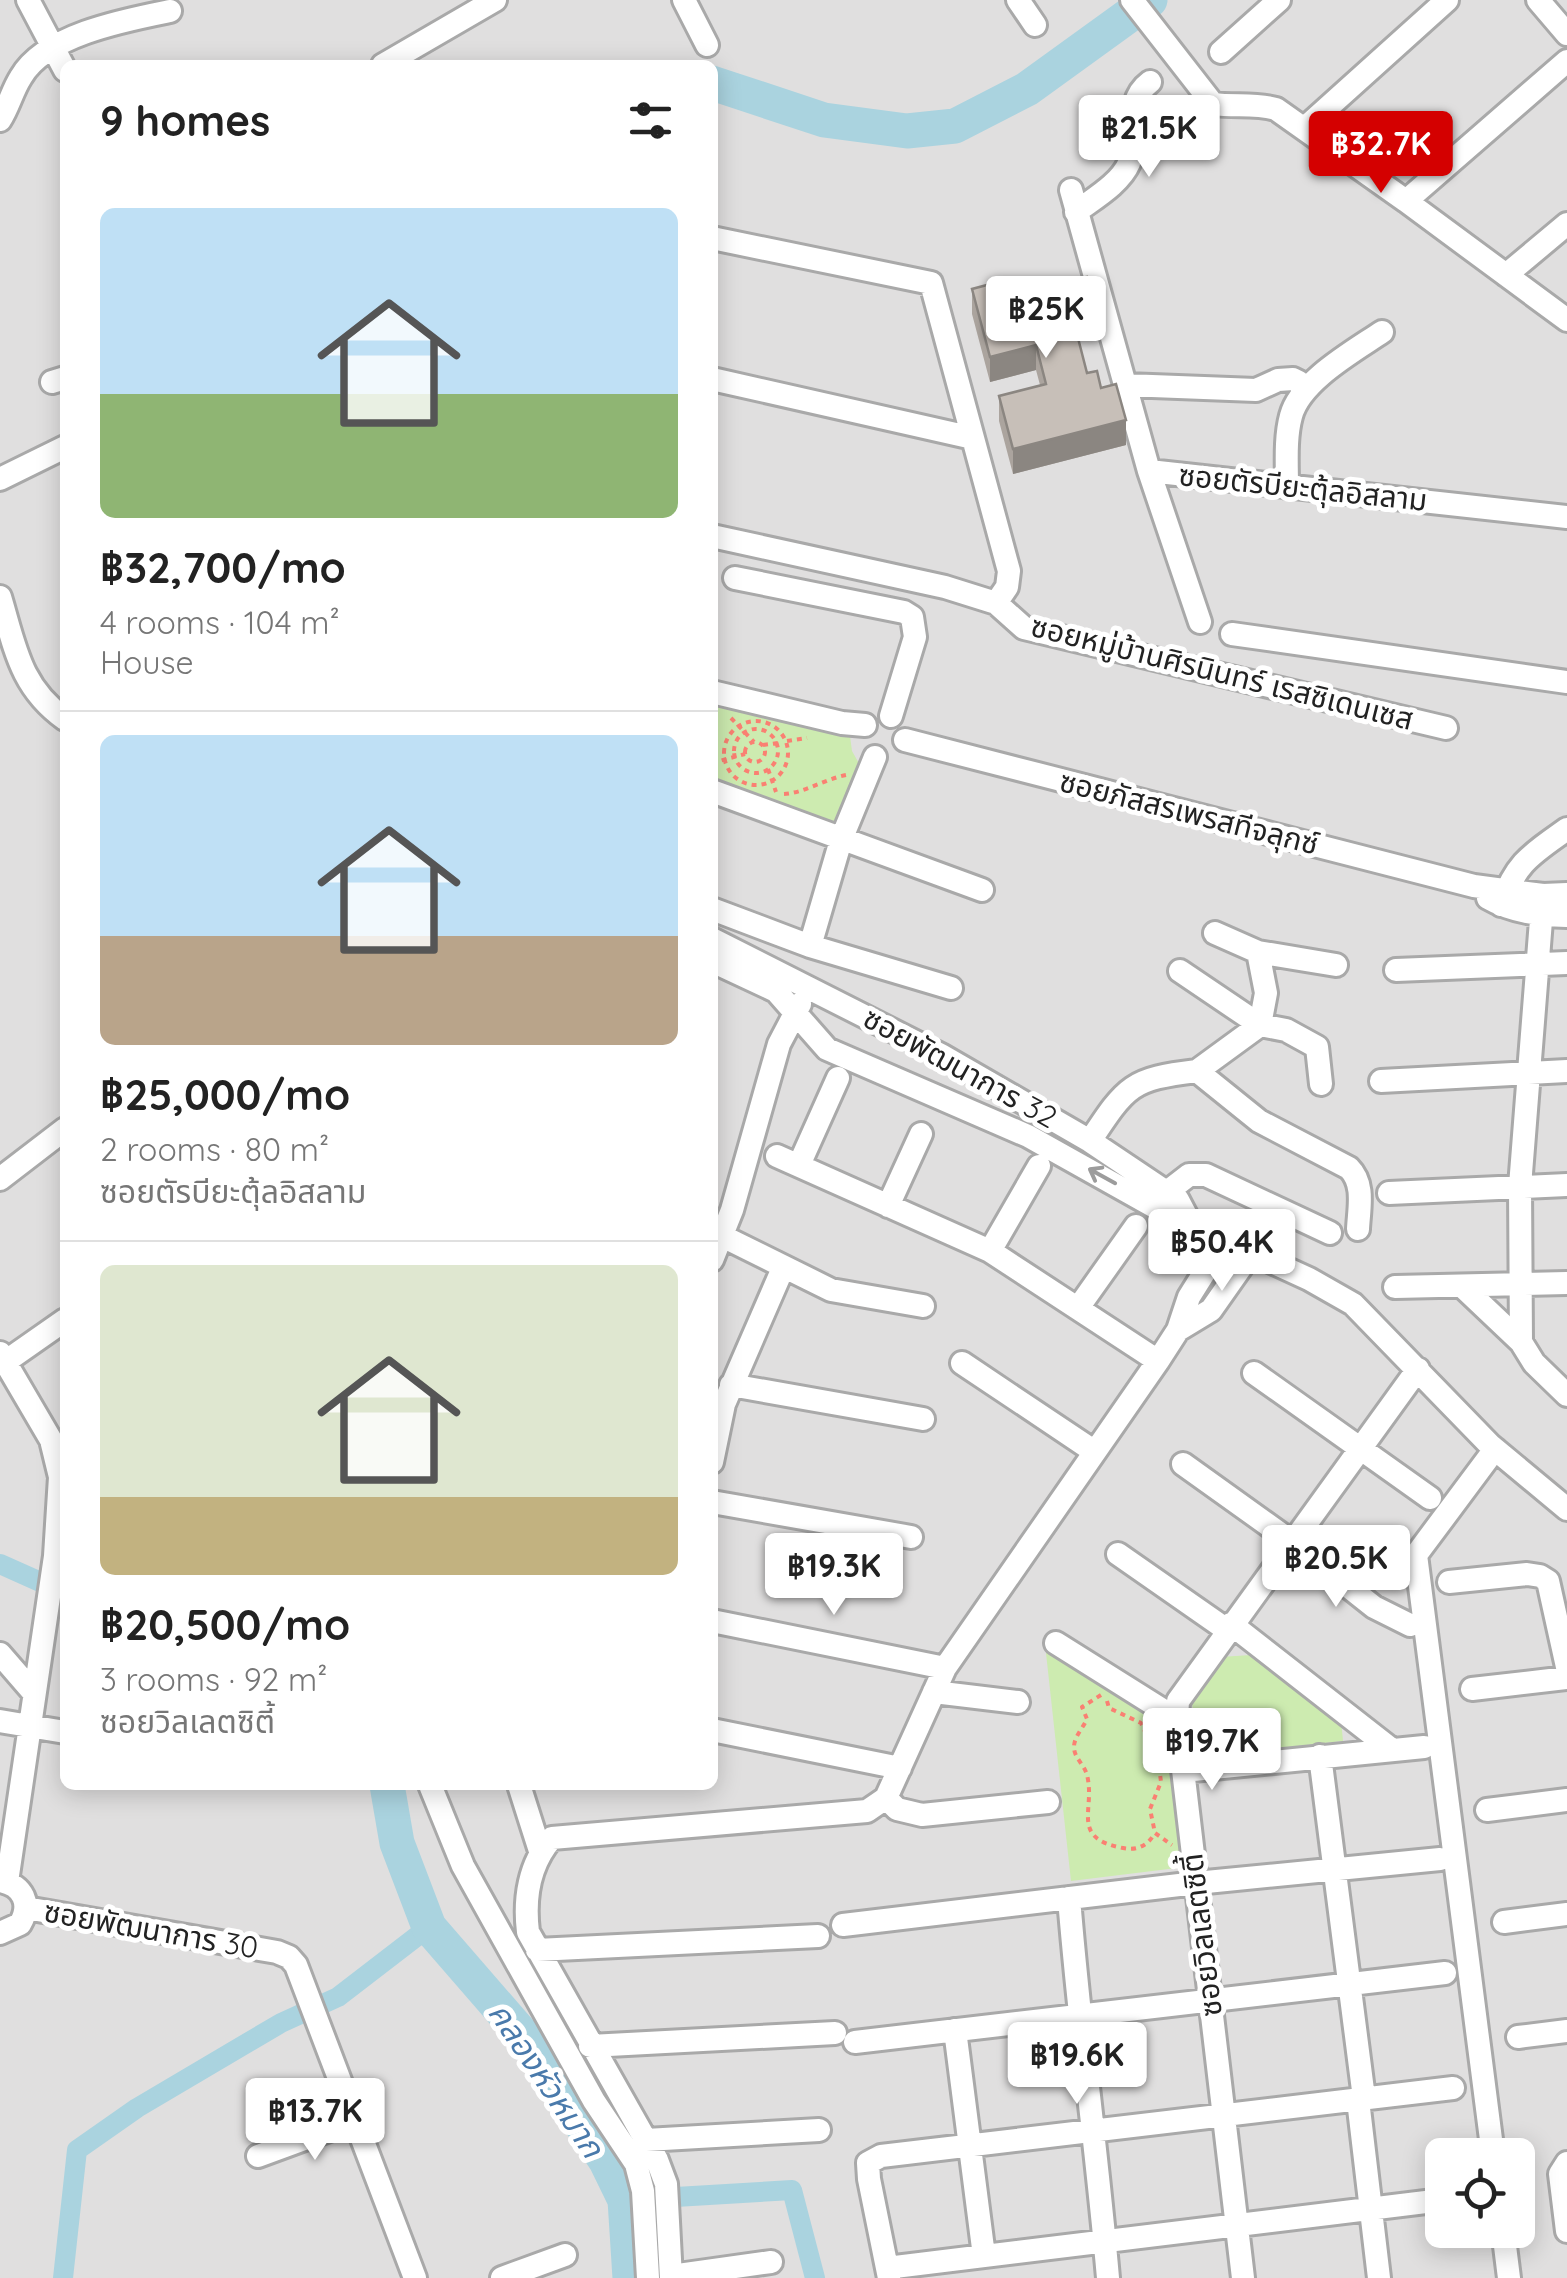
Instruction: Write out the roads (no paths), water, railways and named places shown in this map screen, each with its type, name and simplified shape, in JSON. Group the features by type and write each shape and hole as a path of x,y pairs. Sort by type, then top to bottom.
{"street":[{"path":"28,0 60,61"},
{"path":"393,60 495,0"},
{"path":"684,0 708,45"},
{"path":"1018,0 1035,25"},
{"path":"1132,0 1213,104 1259,104 1306,127 1567,320"},
{"path":"1221,52 1279,0"},
{"path":"1306,127 1448,0"},
{"path":"1538,0 1567,34"},
{"path":"0,120 32,62 100,27 170,11"},
{"path":"1406,201 1567,61"},
{"name":"ซอยตัรบียะตุ้ลอิสลาม","path":"1150,82 1137,95 1128,164 1111,184 1074,201 1088,286 1126,385 1149,470 1567,517"},
{"path":"1506,275 1567,224"},
{"path":"718,239 931,283 1009,571 1007,587 996,603"},
{"path":"1287,487 1291,413 1304,392 1336,363 1382,332"},
{"path":"1126,385 1256,390 1278,380 1292,379 1299,382 1304,392"},
{"path":"718,380 973,438"},
{"path":"0,479 60,449"},
{"path":"1149,470 1200,622"},
{"name":"ซอยหมู่บ้านศิรนินทร์ เรสซิเดนเซส","path":"718,537 945,587 996,603 1024,628 1446,728"},
{"path":"735,578 912,616 915,637 891,716"},
{"path":"0,597 22,670 34,692 59,715"},
{"path":"1232,634 1567,682"},
{"path":"718,693 842,723 865,724 877,716 891,716 902,726 905,740 894,755 871,765"},
{"path":"810,946 841,840 871,765 863,743 865,724"},
{"name":"ซอยภัสสรเพรสทีจลุกซ์","path":"905,740 1474,886 1567,916"},
{"path":"718,793 982,890"},
{"path":"1504,896 1525,858 1567,829"},
{"name":"ซอยภัสสรเพรสทีจลุกซ์","path":"1542,905 1567,894"},
{"path":"1521,1342 1520,1186 1542,905"},
{"path":"718,911 810,946 950,988"},
{"path":"1215,933 1258,952 1336,966"},
{"name":"ซอยพัฒนาการ 32","path":"718,942 941,1055 1090,1141 1178,1200 1188,1221"},
{"path":"1090,1141 1108,1113 1137,1082 1197,1071 1260,1025 1266,993 1258,952"},
{"path":"1396,970 1567,963"},
{"name":"ซอยพัฒนาการ 32","path":"718,965 776,991 827,1049 1028,1136 1170,1215 1309,1278 1353,1304 1495,1449 1567,1509"},
{"path":"1180,971 1260,1025 1286,1030 1316,1047 1322,1084"},
{"path":"718,1246 722,1207 779,1044 809,986"},
{"path":"1197,1071 1259,1121 1349,1168 1357,1176 1360,1188 1358,1229"},
{"path":"1381,1081 1567,1071"},
{"path":"838,1078 788,1161 990,1251 1158,1361"},
{"path":"0,1179 60,1134"},
{"path":"888,1206 921,1134"},
{"path":"990,1251 1039,1166"},
{"path":"1167,1192 1188,1175 1206,1175 1330,1233"},
{"path":"1389,1193 1567,1185"},
{"path":"1078,1308 1136,1226"},
{"path":"722,1236 830,1290 923,1306"},
{"path":"663,2277 666,2184 646,2140 528,1932 525,1908 540,1851 552,1838 867,1810 886,1798 945,1668 1158,1361 1178,1330 1189,1297 1224,1241"},
{"path":"1178,1330 1210,1310 1251,1253"},
{"path":"718,1430 731,1385 783,1268"},
{"path":"1395,1287 1567,1283"},
{"path":"1463,1287 1521,1342 1534,1363 1567,1395"},
{"path":"0,1933 20,1924 26,1908 21,1892 4,1882 7,1816 28,1726 55,1556 60,1477 51,1440 2,1358 60,1323"},
{"path":"962,1363 1095,1452"},
{"name":"ซอยวิลเลตซิตี้","path":"1243,2278 1177,1720 1178,1701 1418,1369"},
{"path":"1254,1373 1430,1498"},
{"path":"731,1385 923,1419"},
{"path":"1491,2138 1416,1555 1495,1449"},
{"path":"1183,1464 1374,1607 1410,1625"},
{"path":"718,1503 911,1537"},
{"path":"1118,1554 1229,1627 1391,1749"},
{"path":"1450,1582 1528,1574 1548,1581 1567,1667"},
{"path":"718,1621 945,1668"},
{"path":"1056,1643 1177,1720"},
{"path":"0,1654 33,1692"},
{"path":"1472,1689 1567,1678"},
{"path":"934,1692 1018,1702"},
{"path":"0,1721 60,1731"},
{"path":"718,1731 900,1768"},
{"path":"1183,1771 1424,1748"},
{"path":"1320,1756 1350,1984 1379,2278"},
{"path":"432,1790 463,1866 594,2101 636,2164 663,2277"},
{"path":"521,1790 540,1851"},
{"path":"886,1798 896,1809 922,1815 1048,1802"},
{"path":"1487,1810 1567,1800"},
{"path":"844,1925 1069,1898 1195,1874 1335,1869 1440,1858"},
{"path":"1069,1898 1078,2016 1108,2278"},
{"name":"ซอยพัฒนาการ 30","path":"26,1908 289,1957 296,1965 415,2278"},
{"path":"1504,1922 1567,1914"},
{"path":"537,1950 818,1936"},
{"path":"590,2046 846,2038 955,2030 1445,1973"},
{"path":"955,2030 970,2146 993,2255 1006,2278"},
{"path":"1518,2037 1567,2032"},
{"path":"1425,2202 993,2255 888,2273 868,2163 882,2156 1453,2088"},
{"path":"258,2156 356,2120"},
{"path":"646,2140 820,2130"},
{"path":"1567,2162 1560,2174 1567,2231"},
{"path":"1505,2248 1509,2278"},
{"path":"502,2278 565,2255"},
{"path":"663,2277 771,2262"}],"waterway":[{"name":"คลองหัวหมาก","path":"718,85 824,120 907,131 955,126 1027,89 1150,0"},
{"path":"0,1564 60,1591"},
{"name":"คลองหัวหมาก","path":"388,1790 397,1843 429,1927 521,2033 606,2161 625,2200 630,2278"},
{"path":"63,2278 77,2150 137,2108 281,2023 338,1997 429,1927"},
{"path":"625,2200 792,2190 815,2278"}]}
